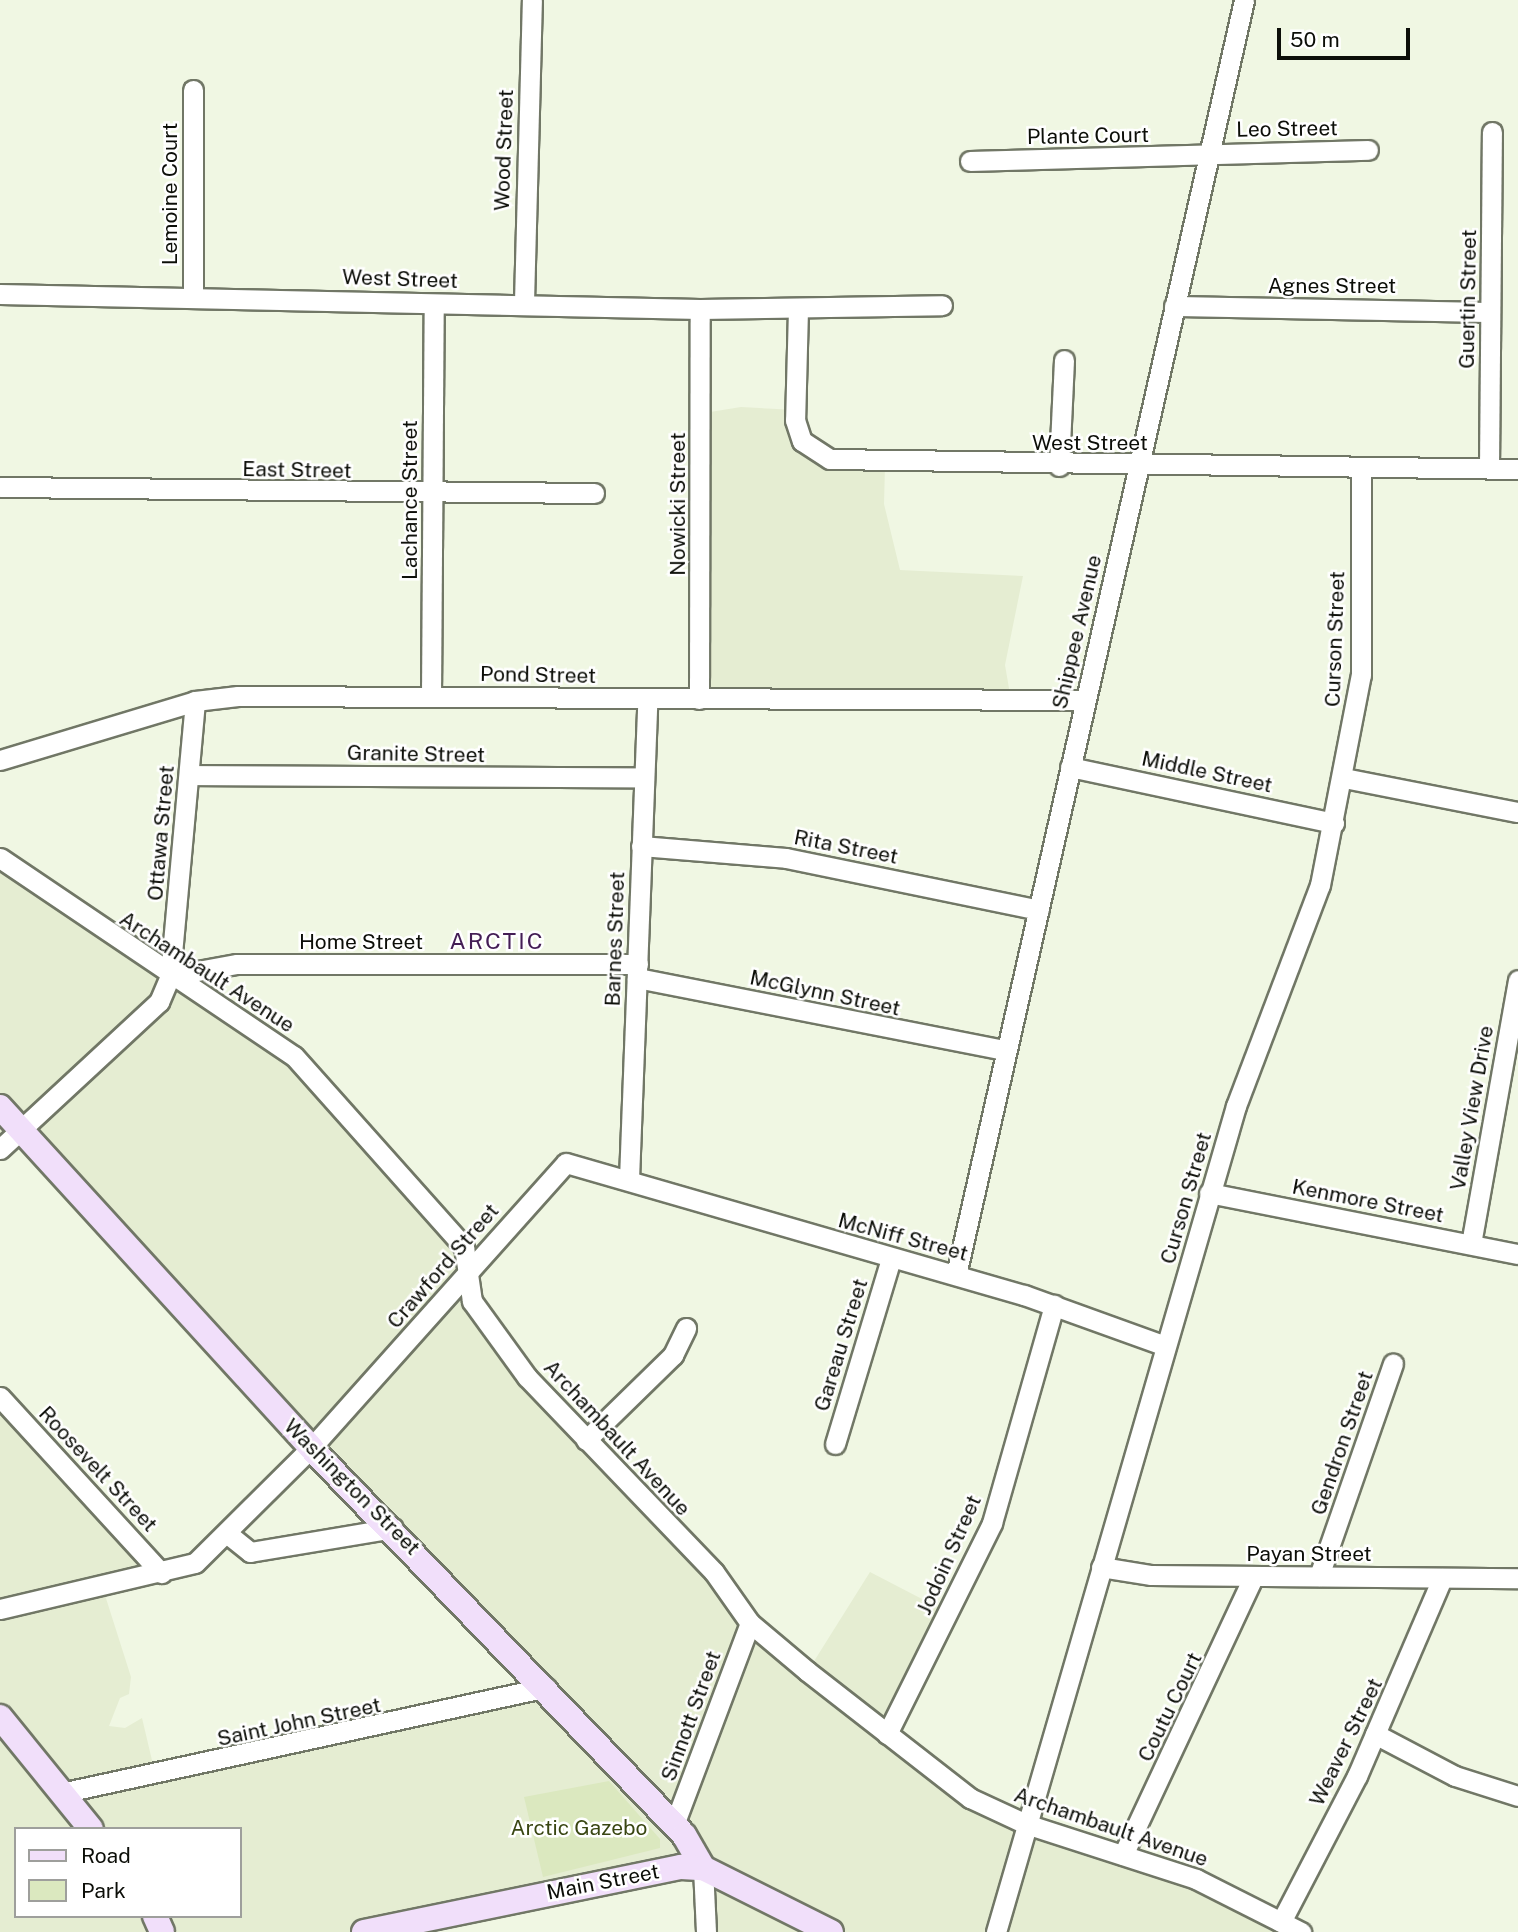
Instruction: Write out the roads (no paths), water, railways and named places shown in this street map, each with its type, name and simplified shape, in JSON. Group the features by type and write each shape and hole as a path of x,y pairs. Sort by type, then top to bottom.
{"main road":[{"name":"Washington Street","path":"0,1107 311,1448 393,1528 674,1825 703,1868"},
{"path":"0,1717 89,1827"},
{"name":"Main Street","path":"364,1932 661,1870 703,1868 831,1932"}],"street":[{"name":"Wood Street","path":"524,302 532,0"},
{"name":"Shippee Avenue","path":"956,1275 1244,0"},
{"name":"Lemoine Court","path":"193,90 193,298"},
{"name":"Guertin Street","path":"1489,468 1492,132"},
{"name":"Leo Street","path":"1208,154 1368,150"},
{"name":"Plante Court","path":"970,161 1208,154"},
{"name":"West Street","path":"0,294 434,304 524,302 700,309 942,305"},
{"name":"Lachance Street","path":"431,696 434,304"},
{"name":"Agnes Street","path":"1174,306 1490,312"},
{"name":"Nowicki Street","path":"699,699 700,309"},
{"name":"West Street","path":"799,309 795,420 812,451 856,463 1518,469"},
{"path":"1059,466 1064,360"},
{"name":"Curson Street","path":"996,1932 1163,1345 1209,1193 1320,885 1344,778 1361,676 1360,469"},
{"name":"East Street","path":"0,487 432,495 594,493"},
{"name":"Pond Street","path":"0,760 195,701 431,696 647,700 1085,700"},
{"name":"Barnes Street","path":"629,1179 647,700"},
{"name":"Ottawa Street","path":"0,1149 159,1002 170,976 195,701"},
{"name":"Middle Street","path":"1070,767 1334,823"},
{"name":"Granite Street","path":"189,775 643,777"},
{"path":"1344,778 1518,812"},
{"name":"Rita Street","path":"641,846 786,858 1040,910"},
{"name":"Archambault Avenue","path":"0,858 170,976 294,1056 464,1247 472,1301 486,1326 586,1440 714,1572 750,1623 970,1798 1026,1824 1196,1879 1301,1932"},
{"name":"Home Street","path":"170,976 237,964 637,971"},
{"name":"McGlynn Street","path":"637,971 1005,1050"},
{"name":"Valley View Drive","path":"1471,1244 1513,1038 1518,980"},
{"name":"Crawford Street","path":"0,1609 195,1563 229,1535 311,1448 468,1276 566,1163 629,1179"},
{"name":"McNiff Street","path":"629,1179 891,1259 956,1275 1054,1305 1163,1345"},
{"name":"Kenmore Street","path":"1209,1193 1518,1254"},
{"name":"Gareau Street","path":"835,1444 891,1259"},
{"name":"Jodoin Street","path":"887,1734 992,1523 1054,1305"},
{"path":"586,1440 673,1355 686,1328"},
{"name":"Gendron Street","path":"1319,1576 1393,1363"},
{"name":"Roosevelt Street","path":"0,1397 161,1573"},
{"path":"229,1535 250,1552 393,1528"},
{"name":"Payan Street","path":"1101,1567 1151,1575 1253,1578 1518,1578"},
{"name":"Coutu Court","path":"1123,1855 1253,1578"},
{"name":"Weaver Street","path":"1281,1922 1375,1734 1442,1579"},
{"name":"Sinnott Street","path":"674,1825 750,1623"},
{"name":"Saint John Street","path":"61,1793 546,1688"},
{"path":"1375,1734 1455,1776 1518,1796"},
{"path":"703,1868 706,1932"}],"district":[{"name":"ARCTIC","path":"497,941"}],"park label":[{"name":"Arctic Gazebo","path":"579,1828"}]}
